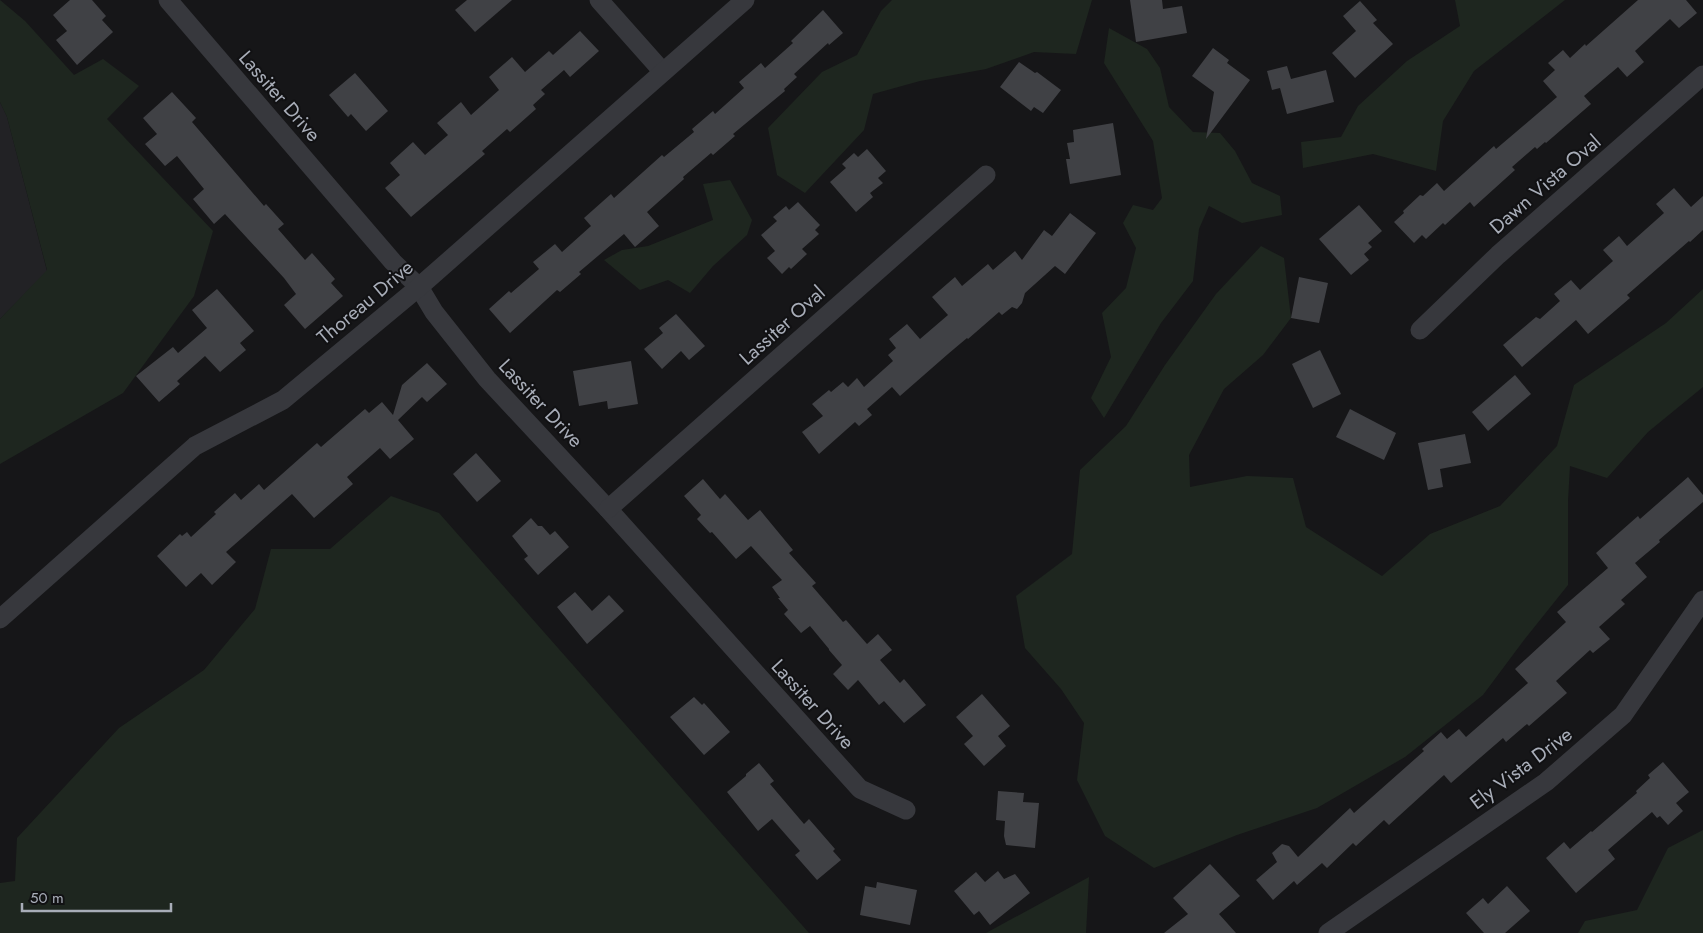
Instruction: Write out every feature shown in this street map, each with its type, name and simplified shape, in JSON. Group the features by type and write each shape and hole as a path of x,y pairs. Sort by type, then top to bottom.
{"street":[{"name":"Lassiter Drive","path":"168,0 393,262 419,287 434,312 487,379 608,509 860,789 906,810"},
{"path":"599,0 663,72"},
{"name":"Thoreau Drive","path":"0,619 194,446 283,400 419,287 745,0"},
{"name":"Dawn Vista Oval","path":"1420,330 1498,255 1703,75"},
{"name":"Lassiter Oval","path":"608,509 986,175"},
{"name":"Ely Vista Drive","path":"1328,933 1546,782 1623,715 1703,600"}],"shaded area":[{"path":"0,0 25,21 74,75 103,59 139,86 107,119 213,231 194,296 123,393 0,464 0,319 47,270 7,117 0,102"},
{"path":"892,0 1092,0 1076,54 1034,52 986,69 920,81 873,94 864,130 805,193 777,175 768,128 822,72 857,55 881,11"},
{"path":"1455,0 1565,0 1474,71 1443,121 1436,171 1373,154 1303,168 1301,142 1341,137 1358,106 1407,61 1460,26"},
{"path":"1109,28 1147,49 1160,68 1169,107 1193,132 1220,133 1235,151 1252,183 1280,196 1282,215 1242,223 1209,206 1199,229 1193,281 1161,323 1104,418 1091,398 1111,357 1102,313 1126,288 1136,248 1123,223 1133,205 1153,210 1162,198 1153,141 1104,63"},
{"path":"0,102 7,117 47,271 0,319"},
{"path":"730,180 752,220 747,235 713,266 690,293 668,280 640,290 604,260 622,250 648,246 713,220 703,184"},
{"path":"1261,246 1284,258 1291,318 1263,355 1224,389 1189,455 1190,487 1247,476 1293,478 1306,527 1382,576 1430,534 1500,506 1557,446 1574,385 1666,323 1703,289 1703,387 1648,432 1607,478 1570,466 1568,585 1483,695 1405,757 1317,808 1237,835 1154,868 1105,836 1077,780 1084,723 1061,689 1025,648 1016,596 1072,554 1080,470 1126,426 1165,365 1216,294"},
{"path":"391,496 439,513 809,933 0,933 0,883 15,881 17,838 119,728 204,670 255,609 271,549 330,549"},
{"path":"1703,830 1703,933 1578,933 1585,921 1637,910 1668,848"},
{"path":"1089,877 1086,933 986,933"}],"building":[{"path":"70,0 92,0 106,16 102,20 113,32 77,65 56,40 67,31 53,15"},
{"path":"467,0 512,0 475,32 455,10"},
{"path":"1130,0 1162,0 1163,9 1182,6 1187,33 1136,42"},
{"path":"1638,0 1686,0 1697,13 1679,28 1670,19 1635,51 1644,62 1627,77 1618,67 1584,96 1591,104 1546,143 1537,149 1535,147 1512,167 1515,170 1474,207 1470,202 1445,225 1443,223 1426,239 1422,235 1414,243 1394,222 1404,213 1403,211 1420,195 1423,196 1437,183 1444,191 1494,146 1496,149 1557,97 1543,81 1555,70 1548,63 1563,50 1570,58"},
{"path":"1360,1 1377,20 1373,23 1393,44 1355,78 1332,53 1356,31 1343,16"},
{"path":"823,10 843,33 829,45 828,43 794,74 797,77 784,89 785,91 733,134 735,136 713,155 711,153 683,177 684,179 647,212 659,226 635,247 624,234 579,272 581,274 560,292 557,290 510,333 489,309 509,291 511,293 539,269 533,262 555,244 562,252 591,226 584,218 611,194 614,198 662,155 664,157 694,132 692,129 713,111 715,114 744,88 739,82 761,63 765,68 793,43 791,41"},
{"path":"580,31 599,51 570,77 564,70 541,90 545,94 533,105 536,109 510,132 507,129 482,151 485,154 411,217 385,188 400,175 390,163 413,142 425,155 448,135 437,123 461,102 471,115 499,90 489,77 512,57 525,72 549,51 553,55"},
{"path":"1213,48 1229,60 1227,63 1250,80 1206,139 1214,92 1192,76"},
{"path":"1019,62 1035,73 1037,72 1061,90 1043,113 1034,107 1031,111 1000,87"},
{"path":"1287,66 1291,79 1326,70 1334,102 1287,114 1280,88 1272,90 1267,71"},
{"path":"355,73 388,111 366,131 351,114 348,117 329,95"},
{"path":"172,92 196,118 192,122 264,206 266,204 284,224 278,229 305,260 312,253 335,279 331,283 343,296 305,329 284,305 296,294 284,278 225,214 214,224 193,199 204,189 177,156 165,166 145,144 157,134 143,118"},
{"path":"1113,123 1121,175 1070,184 1066,159 1070,159 1067,143 1074,142 1073,130"},
{"path":"867,149 886,171 878,178 883,183 870,193 873,197 856,212 830,182 846,168 842,164 854,153 858,157"},
{"path":"1674,188 1691,207 1703,196 1703,230 1627,295 1630,298 1588,334 1576,320 1522,367 1503,345 1536,317 1540,319 1560,301 1554,294 1571,280 1580,290 1613,261 1603,250 1619,236 1627,246 1664,213 1656,204"},
{"path":"798,202 820,225 815,230 819,234 802,249 807,254 791,269 789,267 782,274 767,258 775,251 761,235 777,221 773,217 786,206 789,210"},
{"path":"1359,205 1382,231 1368,243 1372,247 1364,254 1369,260 1351,275 1319,239"},
{"path":"1070,213 1096,233 1065,274 1055,266 1025,293 1022,303 1017,309 1012,307 1002,315 999,312 900,396 892,387 867,409 872,415 859,426 855,422 819,454 802,432 823,416 812,404 829,390 831,392 843,382 848,387 857,378 864,387 893,361 888,355 896,348 889,339 907,324 920,339 948,315 932,297 955,277 962,286 988,264 993,270 1015,251 1022,260 1044,230 1052,236"},
{"path":"1299,277 1328,283 1319,323 1291,318"},
{"path":"217,289 254,331 240,343 246,350 220,372 205,356 177,381 180,384 159,402 136,376 173,347 178,353 207,328 192,310"},
{"path":"676,314 705,346 689,360 681,351 662,369 644,349 663,333 659,328"},
{"path":"1320,350 1341,394 1313,408 1292,364"},
{"path":"631,361 638,404 608,409 607,401 579,406 573,371"},
{"path":"427,363 447,384 427,402 422,397 398,420 414,439 390,459 380,448 347,477 353,484 314,518 292,494 226,552 236,562 212,585 201,573 186,587 157,556 180,534 182,536 187,532 191,537 235,493 241,500 259,484 264,490 317,443 321,447 365,409 369,413 382,402 393,415 402,385"},
{"path":"1515,375 1531,394 1488,431 1472,412"},
{"path":"1350,409 1396,433 1384,460 1336,437"},
{"path":"1465,434 1471,463 1440,469 1443,487 1428,490 1418,443"},
{"path":"476,453 501,481 477,502 453,474"},
{"path":"1688,477 1703,495 1703,502 1635,563 1647,577 1621,600 1625,604 1599,627 1610,639 1593,653 1590,650 1556,681 1567,693 1529,726 1527,724 1506,742 1503,738 1451,783 1444,775 1389,825 1384,820 1356,846 1353,843 1327,868 1322,863 1297,885 1294,881 1273,900 1256,880 1277,862 1272,853 1282,844 1289,846 1298,857 1350,808 1354,813 1424,751 1422,749 1441,732 1447,739 1459,729 1466,737 1528,683 1515,669 1566,622 1557,612 1608,568 1596,553 1638,516 1640,519"},
{"path":"703,479 720,499 725,494 748,520 760,510 793,550 789,553 816,583 812,586 843,622 846,620 867,644 878,634 892,650 880,660 900,683 904,679 926,705 904,723 884,701 879,705 858,680 848,690 833,674 842,665 810,626 801,633 784,614 788,610 772,587 782,580 751,546 736,559 712,532 710,533 697,519 701,515 684,496"},
{"path":"531,518 550,535 555,531 569,547 538,575 524,559 528,556 512,536"},
{"path":"575,592 592,611 609,595 624,611 587,644 557,607"},
{"path":"982,694 1010,726 998,736 1006,746 984,766 964,744 973,736 956,717"},
{"path":"694,697 702,705 704,703 730,732 704,755 670,717"},
{"path":"1663,762 1689,792 1676,803 1683,811 1668,825 1660,816 1657,818 1652,812 1608,850 1615,859 1576,893 1546,858 1564,842 1570,849 1592,832 1637,793 1636,791 1650,778 1648,775"},
{"path":"759,763 774,781 770,784 804,824 809,819 835,849 833,851 841,860 817,880 795,855 800,851 772,819 758,831 727,792"},
{"path":"998,791 1024,793 1023,802 1039,803 1035,848 1006,845 1004,836 1005,821 996,820"},
{"path":"1210,864 1240,896 1219,914 1236,933 1164,933 1188,914 1173,898"},
{"path":"998,871 1004,879 1015,874 1030,893 990,925 979,911 974,915 954,891 976,872 985,882"},
{"path":"877,882 917,890 910,925 860,915 865,886 876,888"},
{"path":"1507,886 1530,911 1505,933 1484,933 1466,913 1483,898 1488,904"}]}
